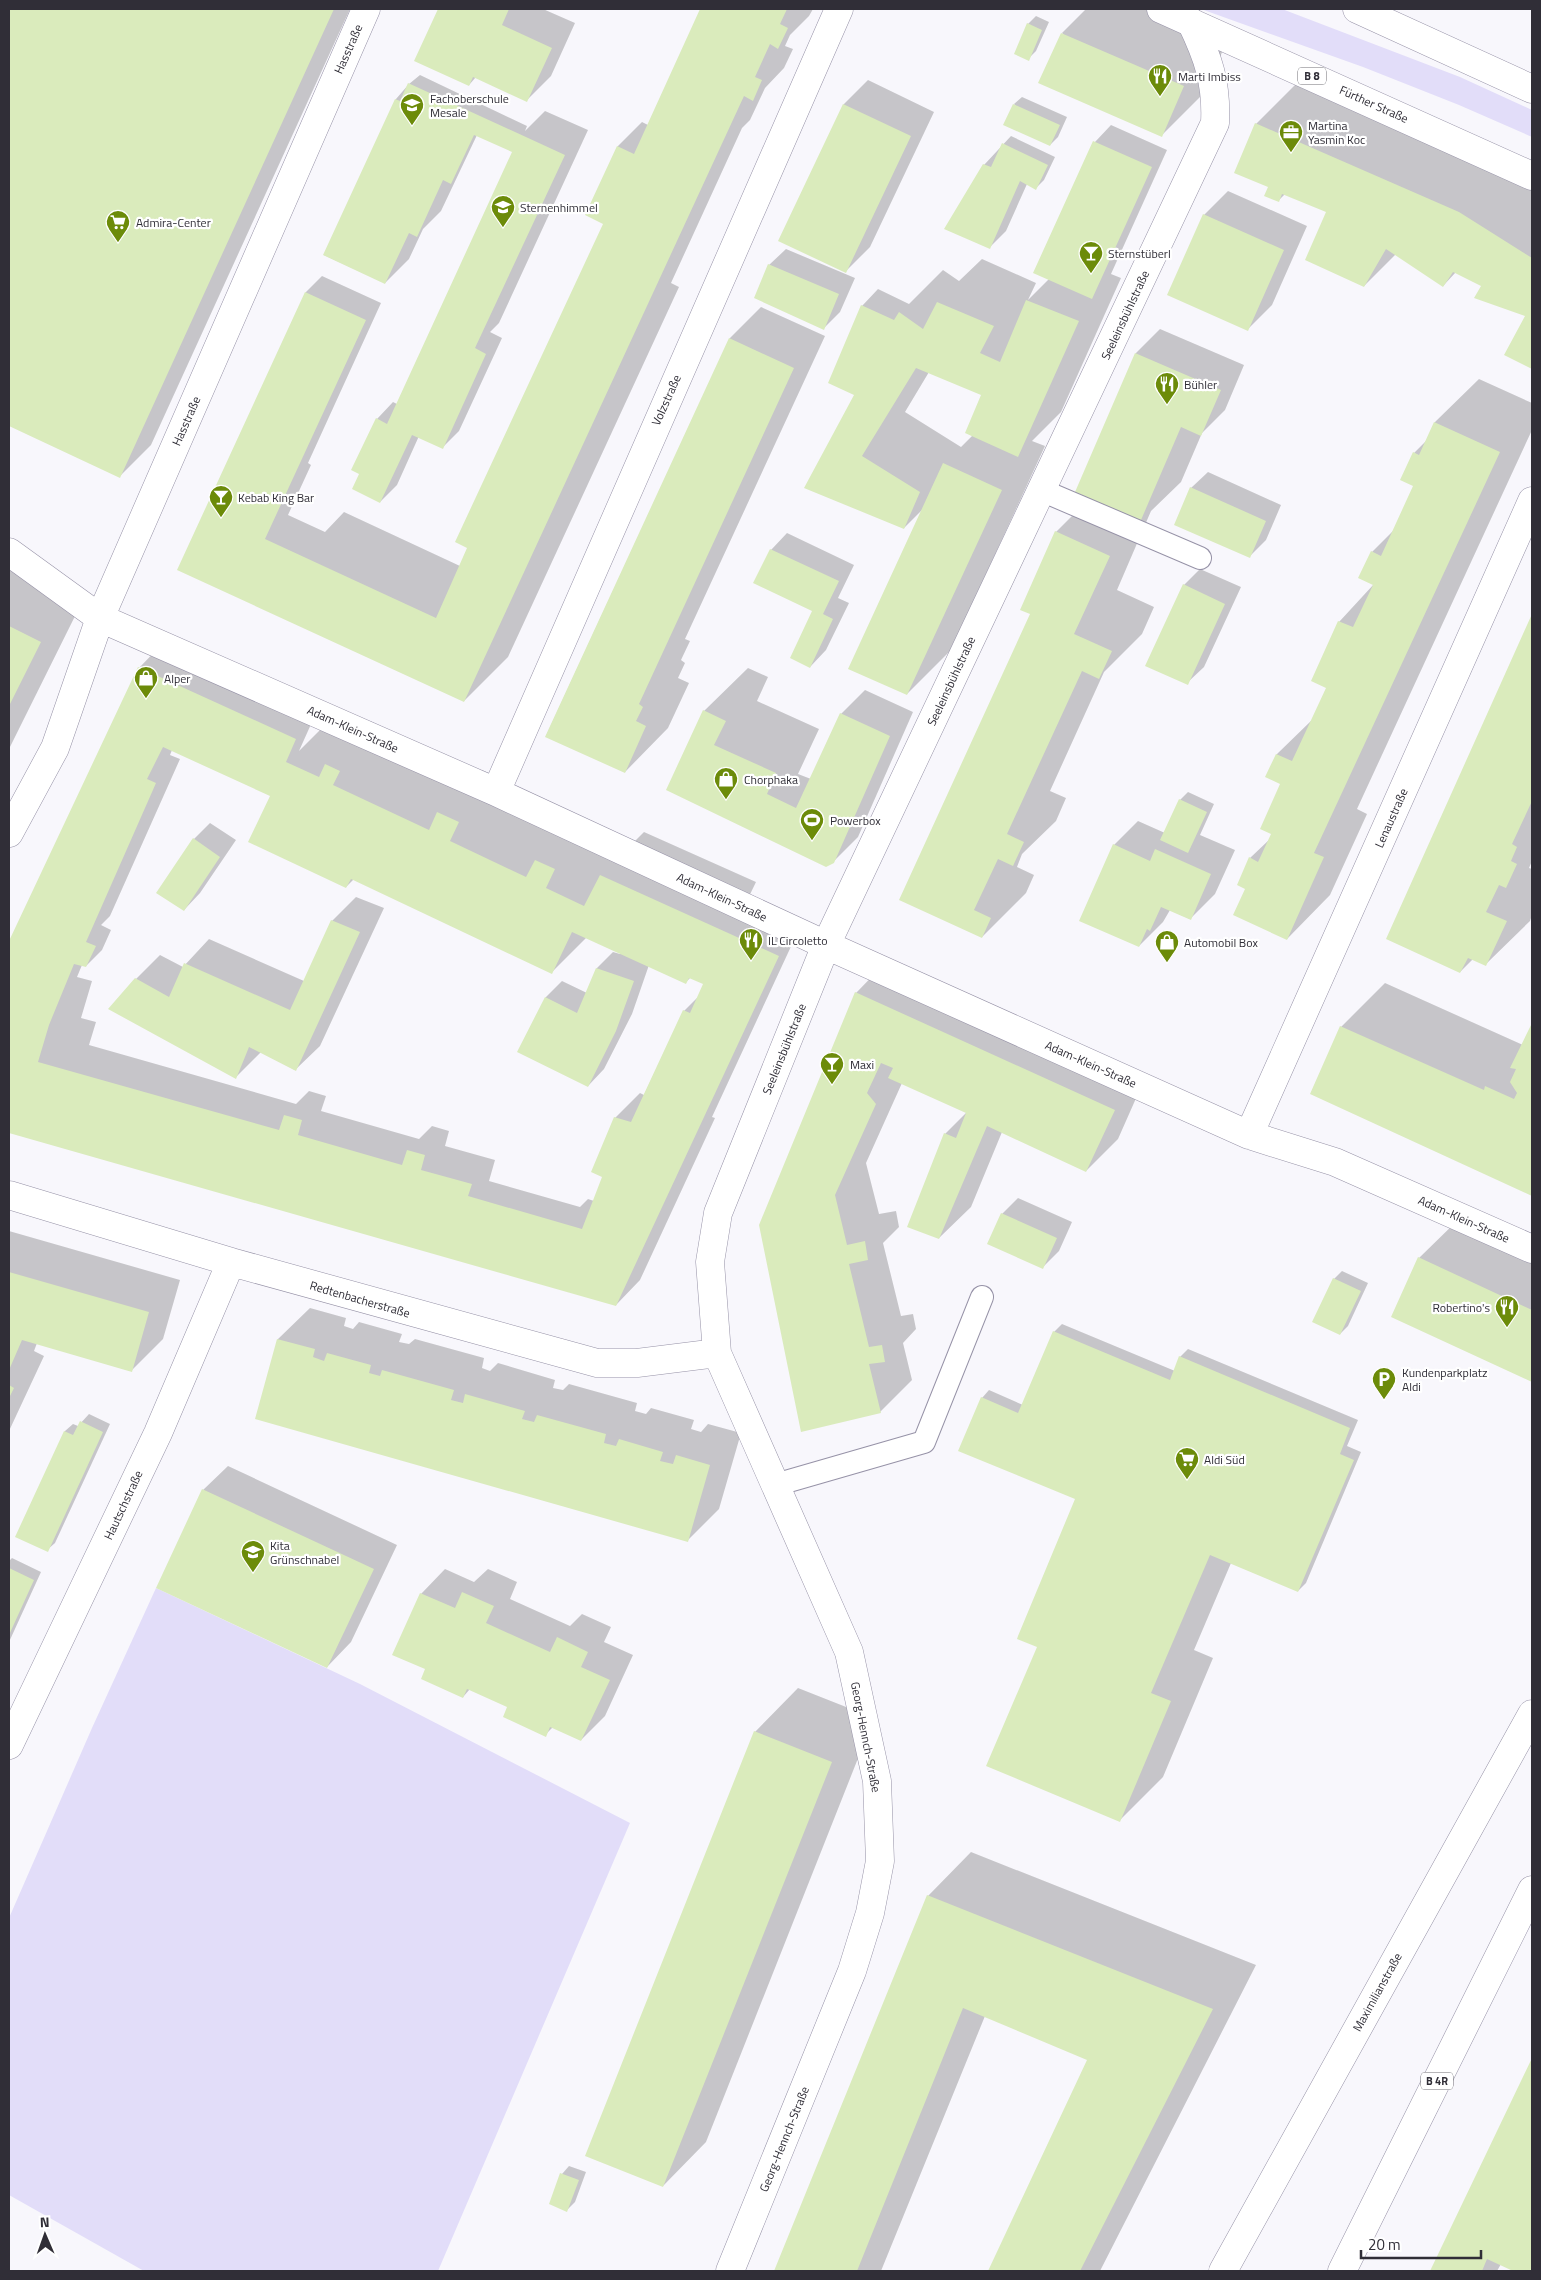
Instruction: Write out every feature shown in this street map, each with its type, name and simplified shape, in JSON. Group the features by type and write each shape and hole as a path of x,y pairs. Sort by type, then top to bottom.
{"street":[{"name":"Hasstraße","path":"9,833 55,748 100,618 366,9"},
{"name":"Volzstraße","path":"496,792 839,9"},
{"name":"Fürther Straße","path":"1161,9 1532,176"},
{"path":"1357,9 1532,89"},
{"name":"Seeleinsbühlstraße","path":"717,1353 710,1262 718,1212 826,946 1215,123 1217,97 1210,66 1191,22"},
{"name":"Lenaustraße","path":"1250,1135 1532,501"},
{"name":"Adam-Klein-Straße","path":"9,552 100,618 496,792 826,946 1250,1135 1335,1162 1532,1249"},
{"name":"Redtenbacherstraße","path":"9,1195 231,1262 545,1351 597,1363 637,1363 717,1353"},
{"name":"Hautschstraße","path":"9,1745 158,1433 231,1262"},
{"name":"Georg-Hennch-Straße","path":"717,1353 774,1485 850,1652 877,1781 880,1862 870,1913 852,1971 730,2271"},
{"name":"Maximilianstraße","path":"1224,2271 1532,1714"},
{"name":"B 4R","path":"1342,2271 1532,1890"}],"lane":[{"path":"1041,490 1200,558"},
{"path":"774,1485 924,1442 982,1297"}],"shaded area":[{"path":"1201,9 1282,9 1460,77 1532,110 1532,137 1459,105 1363,67"},
{"path":"156,1588 360,1684 630,1823 438,2271 144,2271 9,2195 9,1918"}],"building":[{"name":"Admira-Center","path":"9,9 334,9 120,478 9,426"},
{"path":"438,9 509,9 502,25 552,48 527,102 473,77 469,86 414,61"},
{"path":"700,9 787,9 780,24 788,28 778,49 770,44 755,77 762,80 753,101 744,96 464,702 177,570 305,292 366,320 265,539 436,618 467,548 455,542 603,224 585,215 617,146 634,154"},
{"path":"1027,23 1042,30 1029,61 1014,54"},
{"path":"1061,33 1184,86 1162,137 1038,83"},
{"path":"408,83 565,155 475,348 486,354 443,449 412,435 380,503 352,489 359,474 351,470 376,418 387,424 512,152 474,135 451,184 443,180 417,237 409,233 385,284 323,255 395,99 400,101"},
{"path":"843,104 911,136 846,273 778,241"},
{"path":"1013,104 1060,125 1050,146 1003,125"},
{"path":"1255,123 1459,212 1532,258 1532,369 1504,355 1525,316 1474,298 1481,286 1453,272 1443,287 1386,249 1364,287 1305,260 1326,212 1282,194 1279,202 1264,196 1268,187 1234,173"},
{"path":"1093,141 1152,167 1092,299 1033,273"},
{"path":"1002,143 1048,165 1036,190 1020,181 990,249 944,229 983,164 991,167"},
{"path":"1203,214 1284,250 1248,331 1167,295"},
{"path":"768,264 839,294 824,330 754,298"},
{"path":"1026,300 1079,321 1018,457 965,433 981,395 916,368 862,456 920,492 904,529 804,488 854,395 828,383 861,305 894,320 899,312 923,329 937,302 994,326 980,353 1000,362"},
{"path":"729,338 794,368 639,704 643,707 636,721 646,726 625,773 545,737"},
{"path":"1135,353 1221,390 1201,436 1181,427 1138,527 1072,499"},
{"path":"1434,422 1500,452 1314,853 1324,857 1287,940 1233,915 1245,889 1237,885 1249,857 1258,862 1271,834 1260,829 1280,784 1265,777 1276,754 1292,761 1326,688 1311,681 1338,621 1353,627 1373,585 1358,578 1371,551 1381,556 1413,486 1400,480 1413,452 1419,455"},
{"path":"943,463 1002,490 907,695 848,669"},
{"path":"1190,487 1266,521 1250,558 1174,525"},
{"path":"1055,531 1110,556 1074,634 1112,651 1099,679 1082,671 1007,834 1024,842 1013,866 998,859 974,910 991,918 982,938 899,900 1030,614 1020,610"},
{"path":"770,549 839,581 823,614 833,619 810,668 790,658 812,611 753,583"},
{"path":"1183,584 1225,604 1188,685 1145,666"},
{"path":"1532,614 1532,801 1512,844 1517,847 1511,861 1517,864 1506,888 1499,885 1486,912 1507,921 1486,966 1468,958 1460,973 1386,939"},
{"path":"9,626 41,642 9,706"},
{"path":"138,667 296,739 286,762 319,777 325,764 340,771 333,785 429,830 437,812 459,822 450,841 526,877 535,860 555,869 546,888 584,906 600,875 779,956 616,1306 9,1133 9,941","holes":["163,747 270,796 248,842 346,888 351,879 552,974 572,932 686,984 689,978 703,984 690,1013 683,1010 631,1122 614,1117 591,1172 602,1177 582,1229 468,1196 472,1184 421,1170 425,1155 407,1150 402,1165 298,1135 302,1120 284,1115 279,1130 38,1062 49,1025 74,964 86,967 96,946 86,942 156,783 147,779"]},
{"path":"703,710 726,721 714,745 776,773 767,794 796,808 840,713 890,736 834,863 826,867 666,790"},
{"path":"1179,799 1207,812 1188,853 1160,840"},
{"path":"193,838 220,857 184,911 156,893"},
{"path":"1113,844 1150,861 1155,849 1211,874 1191,920 1161,907 1150,931 1147,929 1139,947 1079,921"},
{"path":"331,920 360,932 296,1071 249,1047 236,1079 108,1009 135,978 169,997 184,963 290,1010"},
{"path":"596,968 634,981 616,1031 588,1087 517,1052 545,997 577,1013"},
{"path":"855,992 1115,1110 1086,1172 987,1126 939,1239 907,1227 944,1133 956,1138 966,1113 888,1078 893,1068 881,1063 867,1093 876,1104 835,1195 847,1245 865,1241 868,1260 849,1264 869,1347 882,1345 885,1362 869,1364 881,1413 801,1432 759,1225"},
{"path":"1532,1023 1532,1196 1310,1094 1340,1026 1484,1090 1485,1086 1514,1099 1517,1093 1510,1082 1516,1069 1510,1068"},
{"path":"1001,1213 1057,1238 1043,1269 987,1244"},
{"path":"1418,1257 1532,1310 1532,1382 1391,1317"},
{"path":"9,1272 149,1312 132,1372 22,1340 9,1370"},
{"path":"1333,1278 1361,1291 1340,1335 1312,1322"},
{"path":"1053,1331 1170,1380 1179,1356 1350,1428 1340,1454 1354,1460 1298,1592 1210,1555 1151,1693 1171,1701 1120,1822 986,1766 1037,1647 1017,1639 1075,1499 958,1451 981,1397 1018,1413"},
{"path":"277,1339 315,1349 313,1357 324,1361 327,1353 371,1365 369,1373 380,1376 382,1370 454,1390 451,1400 463,1403 465,1394 525,1411 522,1419 534,1422 537,1415 606,1434 604,1443 616,1446 619,1439 663,1452 660,1461 673,1464 676,1455 710,1465 688,1542 255,1419"},
{"path":"9,1385 14,1388 9,1398"},
{"path":"80,1421 103,1432 48,1552 15,1537 64,1431 73,1435"},
{"path":"202,1489 374,1569 327,1668 156,1588"},
{"path":"9,1568 34,1580 9,1635"},
{"path":"462,1592 494,1606 486,1623 550,1652 557,1637 588,1652 581,1667 610,1680 581,1741 550,1727 546,1737 503,1717 507,1707 467,1689 463,1698 421,1679 425,1669 392,1655 420,1593 455,1608"},
{"path":"754,1731 832,1762 663,2187 585,2156"},
{"path":"927,1895 1213,2009 1080,2271 988,2271 1087,2060 963,2008 857,2271 774,2271"},
{"path":"1532,2058 1532,2271 1513,2271 1487,2259 1482,2271 1430,2271"},
{"path":"560,2173 579,2180 567,2212 549,2204"}],"place":[{"name":"Marti Imbiss","path":"1160,97"},
{"name":"Fachoberschule Mesale","path":"412,126"},
{"name":"Martina Yasmin Koc","path":"1291,153"},
{"name":"Sternenhimmel","path":"503,228"},
{"name":"Admira-Center","path":"118,243"},
{"name":"Sternstüberl","path":"1091,274"},
{"name":"Bühler","path":"1167,405"},
{"name":"Kebab King Bar","path":"221,518"},
{"name":"Alper","path":"146,699"},
{"name":"Chorphaka","path":"726,800"},
{"name":"Powerbox","path":"812,841"},
{"name":"IL Circoletto","path":"751,961"},
{"name":"Automobil Box","path":"1167,963"},
{"name":"Maxi","path":"832,1085"},
{"name":"Robertino's","path":"1507,1328"},
{"name":"Kundenparkplatz Aldi","path":"1384,1400"},
{"name":"Aldi Süd","path":"1187,1480"},
{"name":"Kita Grünschnabel","path":"253,1573"}]}
